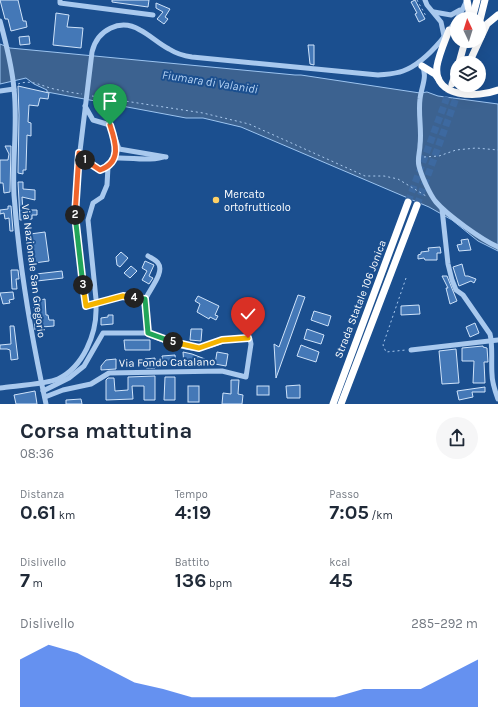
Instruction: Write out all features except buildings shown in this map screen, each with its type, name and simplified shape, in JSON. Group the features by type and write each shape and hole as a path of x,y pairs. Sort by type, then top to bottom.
{"highway":[{"path":"474,12 477,0"},
{"path":"482,12 485,0"},
{"path":"472,56 487,24 498,15"},
{"path":"440,80 437,66 449,30"},
{"path":"421,64 435,74 447,89 462,94 484,94 498,90"},
{"name":"Strada Statale 106 Jonica","path":"333,404 408,202"},
{"name":"Strada Statale 106 Jonica","path":"342,404 417,205"}],"street":[{"path":"60,0 60,3 153,15"},
{"path":"425,0 441,22 444,36"},
{"path":"432,10 440,14 451,15 465,4"},
{"path":"145,299 123,296 86,306 75,219 76,184 92,52 96,40 109,28 129,25 140,30 167,49 179,55 192,58 378,75 403,71 421,64 449,30 465,4"},
{"name":"Via Nazionale San Gregorio","path":"0,21 14,86 14,193 17,230 32,341 46,404"},
{"path":"421,64 424,70 425,78 420,98 419,167 435,201 442,212 487,242 498,247"},
{"path":"0,91 14,86"},
{"path":"85,106 93,120 110,125 120,149 166,157 149,161 130,158 115,158"},
{"path":"79,153 85,160 100,170 108,167 115,158 116,141"},
{"path":"96,299 88,220 93,203 102,197 107,185 108,167"},
{"path":"442,212 448,264 452,280 456,290 463,295 490,334 492,340 492,377 496,386 498,399"},
{"path":"43,391 69,378 84,366 103,333 148,333 145,299 157,279 160,268 159,264 148,256"},
{"path":"0,388 57,380 74,368 92,338 97,321 96,308"},
{"name":"Via Fondo Catalano","path":"45,397 63,390 91,384 109,373 222,371 246,377 251,344 250,339 248,338 222,340 199,348 183,346 148,333"},
{"path":"411,350 498,340"}],"path":[{"path":"417,0 426,16"},
{"path":"14,86 26,81 37,83 53,89 83,94"},
{"path":"90,96 203,113 248,124 365,176 384,176 398,179 435,201"},
{"path":"418,158 439,156 456,150 476,148 498,150"},
{"path":"406,278 383,345 386,352 411,350"}],"water":[{"name":"Fiumara di Valanidi","path":"0,44 10,48 301,75 420,93 427,92 438,96 498,104 498,251 478,241 452,220 429,207 241,127 203,118 186,118 47,92 47,90 34,84 26,78 0,84"}],"tunnel":[{"path":"408,202 450,89"},
{"path":"417,205 458,92"}],"place":[{"name":"Mercato ortofrutticolo","path":"216,200"}],"route":[{"path":"110,125 116,141 115,158 108,167 100,170 85,160 79,153 75,219 86,306 123,296 145,299 144,303 148,333 183,346 193,348 199,348 222,340 248,338"}]}
